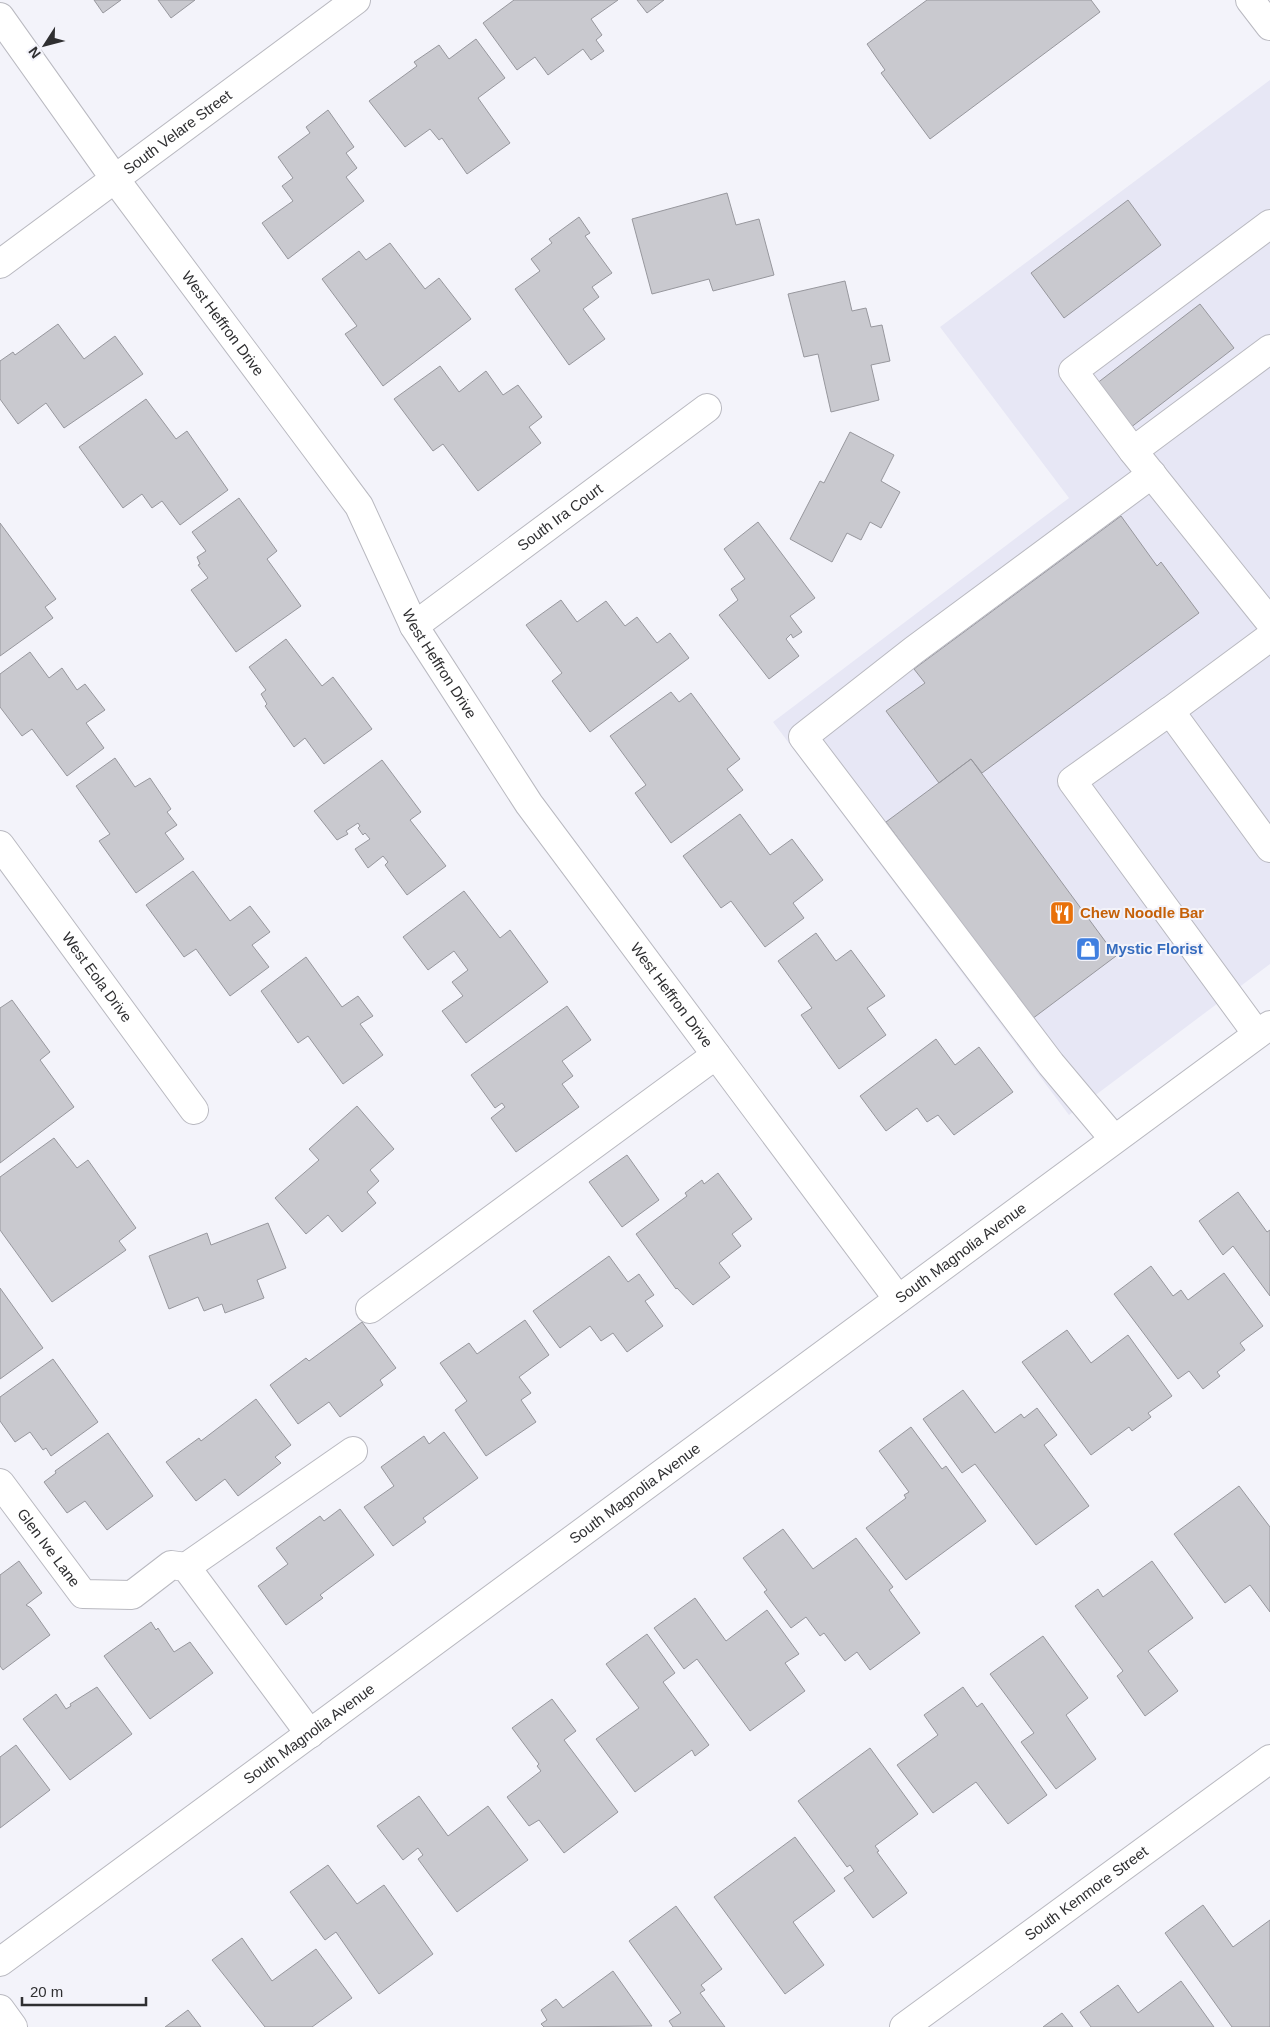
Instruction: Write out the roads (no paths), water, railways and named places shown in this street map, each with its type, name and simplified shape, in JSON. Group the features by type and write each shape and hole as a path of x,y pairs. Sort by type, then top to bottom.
{"street":[{"name":"South Velare Street","path":"0,264 356,0"},
{"path":"1250,0 1270,26"},
{"name":"West Heffron Drive","path":"0,17 115,179 360,506 414,626 529,804 898,1299"},
{"path":"1270,224 1073,371 1133,452 1270,622"},
{"path":"1133,452 1270,349"},
{"name":"South Ira Court","path":"414,626 707,408"},
{"path":"1114,1139 1051,1064 803,737 914,650 1152,474"},
{"path":"1264,1029 1072,781 1270,637"},
{"path":"1170,711 1270,848"},
{"name":"West Eola Drive","path":"0,845 194,1110"},
{"name":"South Magnolia Avenue","path":"0,1962 1264,1029"},
{"path":"370,1309 716,1055"},
{"name":"Glen Ive Lane","path":"0,1483 83,1594 132,1595 170,1565 186,1567 353,1452"},
{"path":"186,1567 310,1734"},
{"name":"South Kenmore Street","path":"904,2027 1270,1760"},
{"path":"0,2009 14,2027"}],"place":[{"name":"Chew Noodle Bar","path":"1062,913"},
{"name":"Mystic Florist","path":"1088,949"}]}
